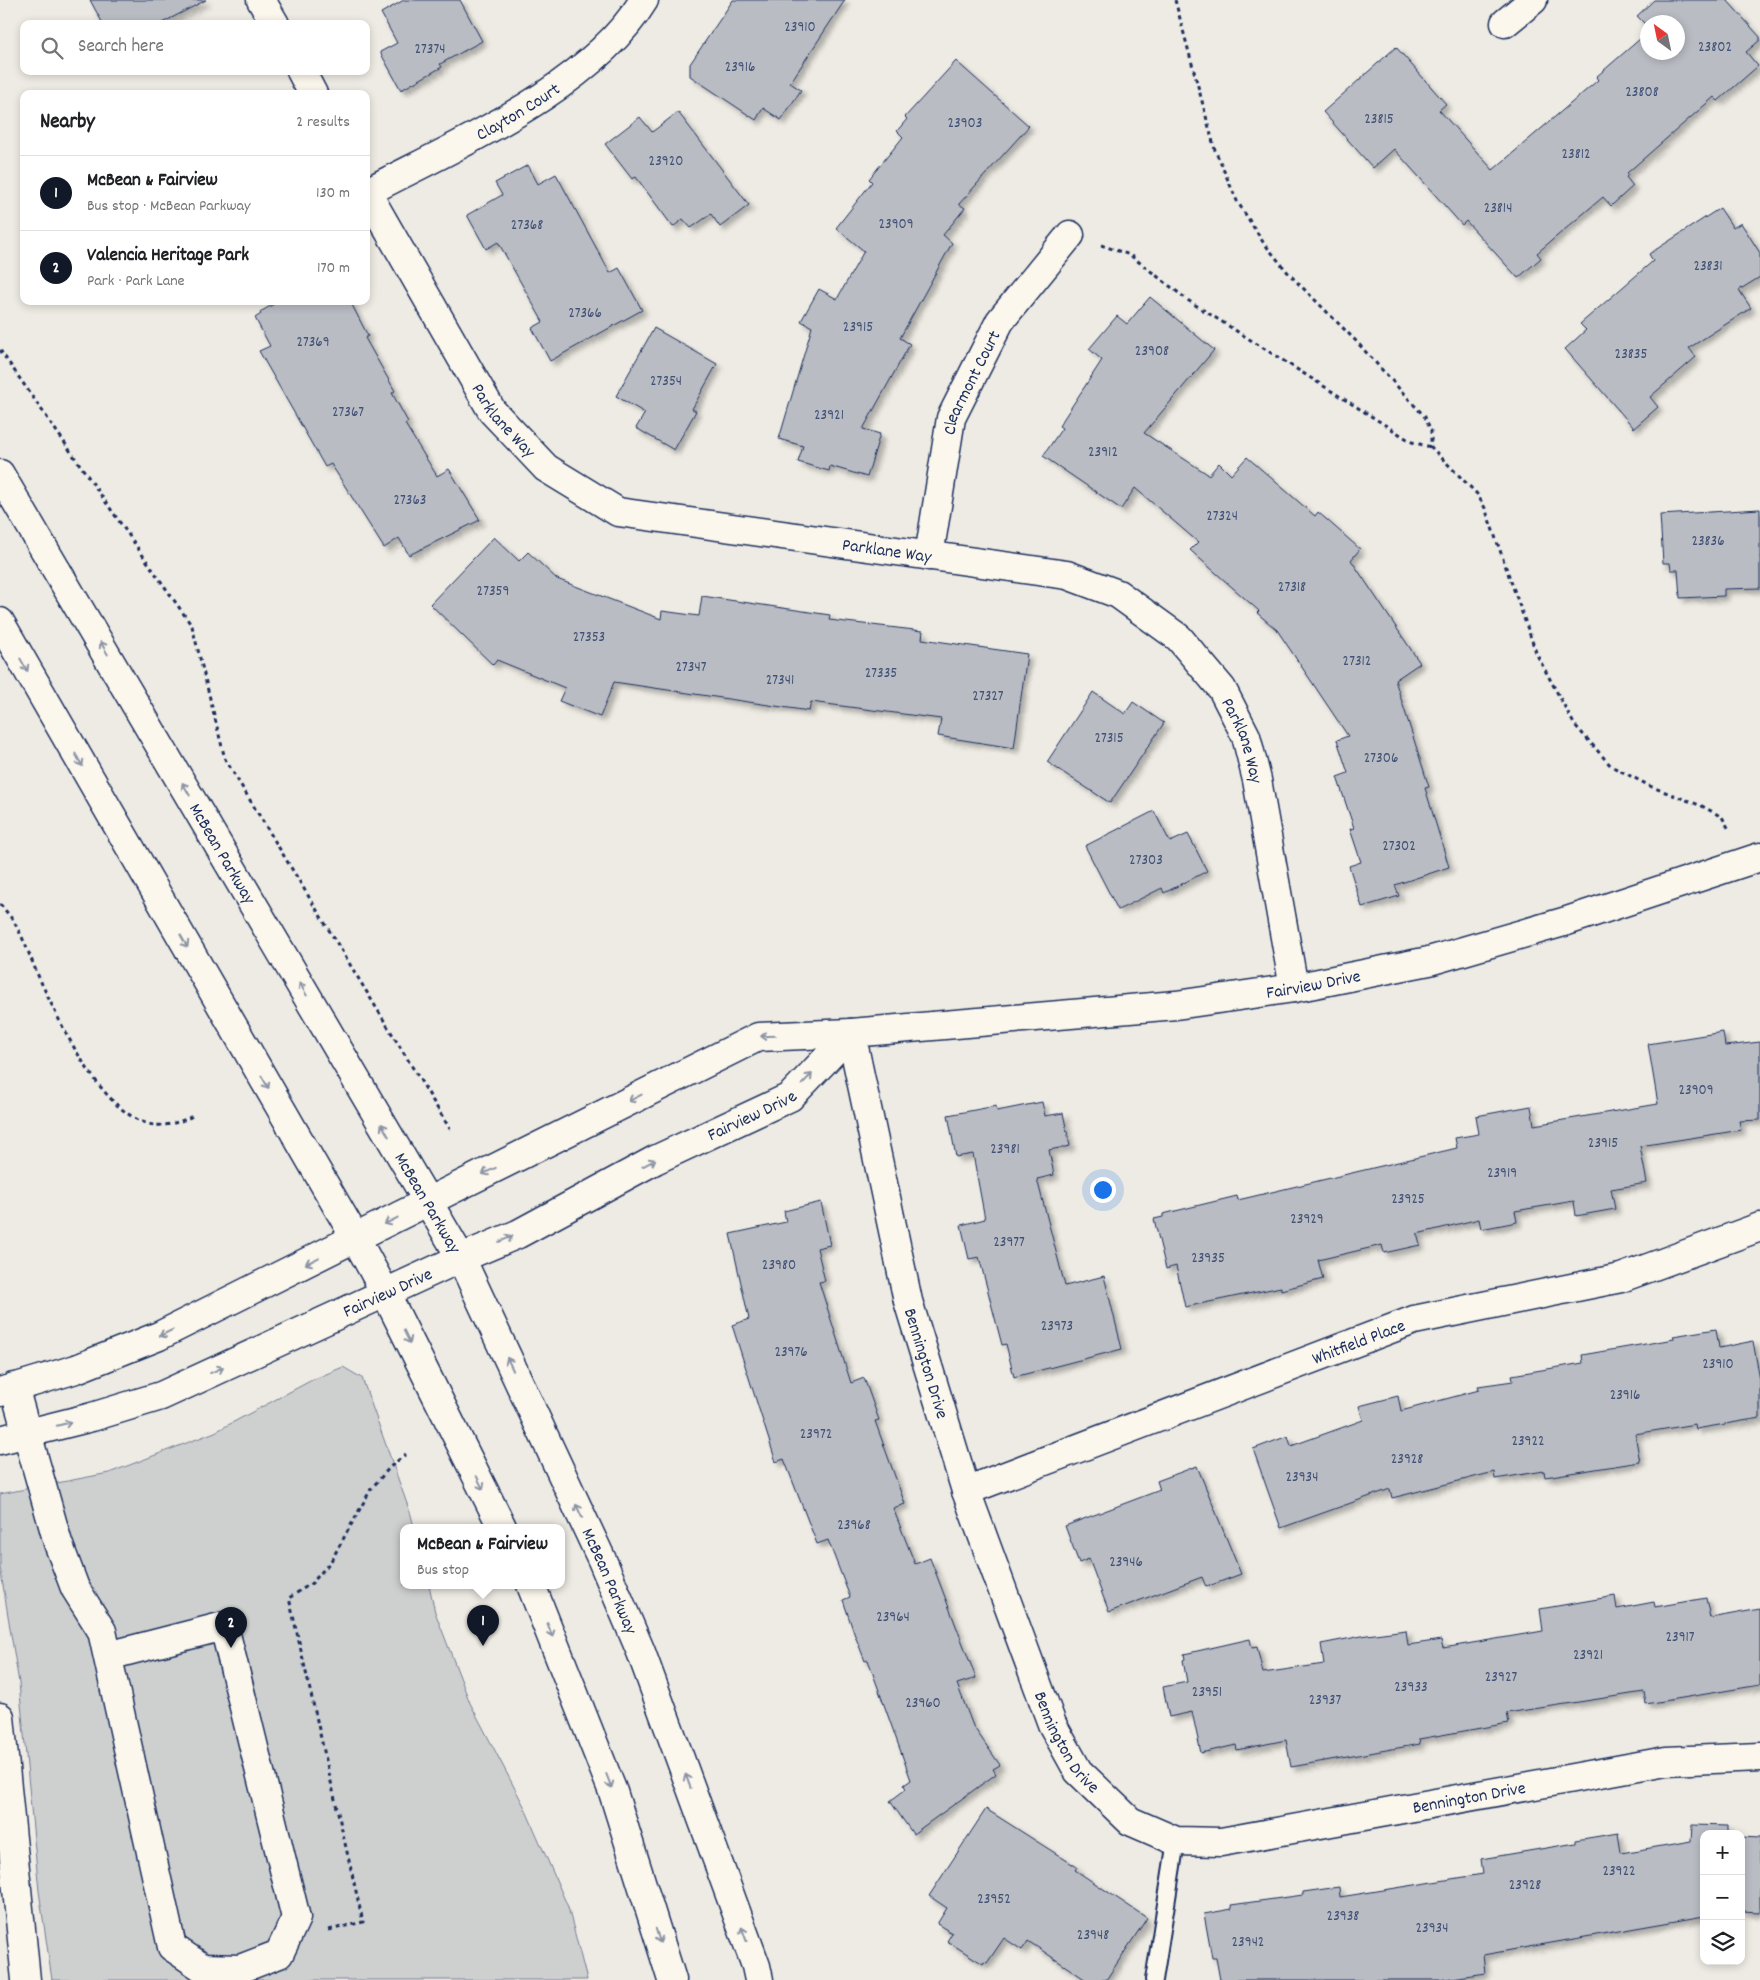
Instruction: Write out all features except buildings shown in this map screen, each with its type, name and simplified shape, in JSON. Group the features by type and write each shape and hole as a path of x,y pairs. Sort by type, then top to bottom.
{"street":[{"path":"262,0 272,20"},
{"name":"Clayton Court","path":"370,190 531,105 585,66 632,19 644,0"},
{"path":"1505,23 1533,0"},
{"path":"303,75 311,90"},
{"name":"Parklane Way","path":"370,197 492,411 546,468 618,512 1067,575 1118,594 1179,638 1222,688 1246,736 1257,780 1294,988"},
{"name":"Clearmont Court","path":"929,556 951,418 1000,321 1070,235"},
{"name":"McBean Parkway","path":"0,474 461,1258 602,1560 641,1652 759,1980"},
{"path":"0,622 356,1239 386,1294 501,1524"},
{"name":"Fairview Drive","path":"7,1390 76,1370 159,1336 758,1037 851,1033 1176,1005 1294,988 1429,961 1567,921 1754,860"},
{"name":"Fairview Drive","path":"0,1440 92,1417 161,1396 461,1258 518,1234 655,1160 790,1097 851,1033"},
{"name":"Bennington Drive","path":"851,1033 908,1301 966,1491 1052,1724 1078,1771 1130,1821 1176,1841 1221,1842 1666,1761 1760,1757"},
{"name":"Whitfield Place","path":"966,1491 1414,1320 1621,1278 1760,1226"},
{"path":"7,1390 26,1434 58,1543 75,1588 102,1631 172,1947 203,1968 240,1969 279,1954 296,1918 224,1626 108,1656"},
{"path":"532,1589 613,1792 672,1980"},
{"path":"0,1717 26,1980"}],"lane":[{"path":"1154,1980 1176,1841"}],"path":[{"path":"1175,0 1215,150 1237,201 1263,242 1290,274 1355,340 1425,417 1431,431 1431,447"},
{"path":"1070,235 1130,255 1206,311 1412,442 1431,447 1476,494 1485,508 1537,655 1574,724 1611,766 1652,787 1702,806 1722,817 1754,860"},
{"path":"0,350 192,626 225,759 450,1129"},
{"path":"0,904 15,923 41,983 79,1057 106,1094 127,1114 149,1124 170,1125 193,1116"},
{"path":"325,1937 330,1928 363,1922 289,1598 312,1583 331,1561 371,1489 390,1467 406,1454"}],"shaded area":[{"path":"343,1367 362,1378 413,1524 400,1524 400,1589 430,1589 435,1612 470,1703 524,1806 568,1907 587,1980 52,1980 39,1891 19,1683 0,1567 0,1494 109,1473 215,1432 312,1380"}],"place":[{"name":"McBean & Fairview","path":"483,1646"},
{"name":"Valencia Heritage Park","path":"231,1648"}]}
